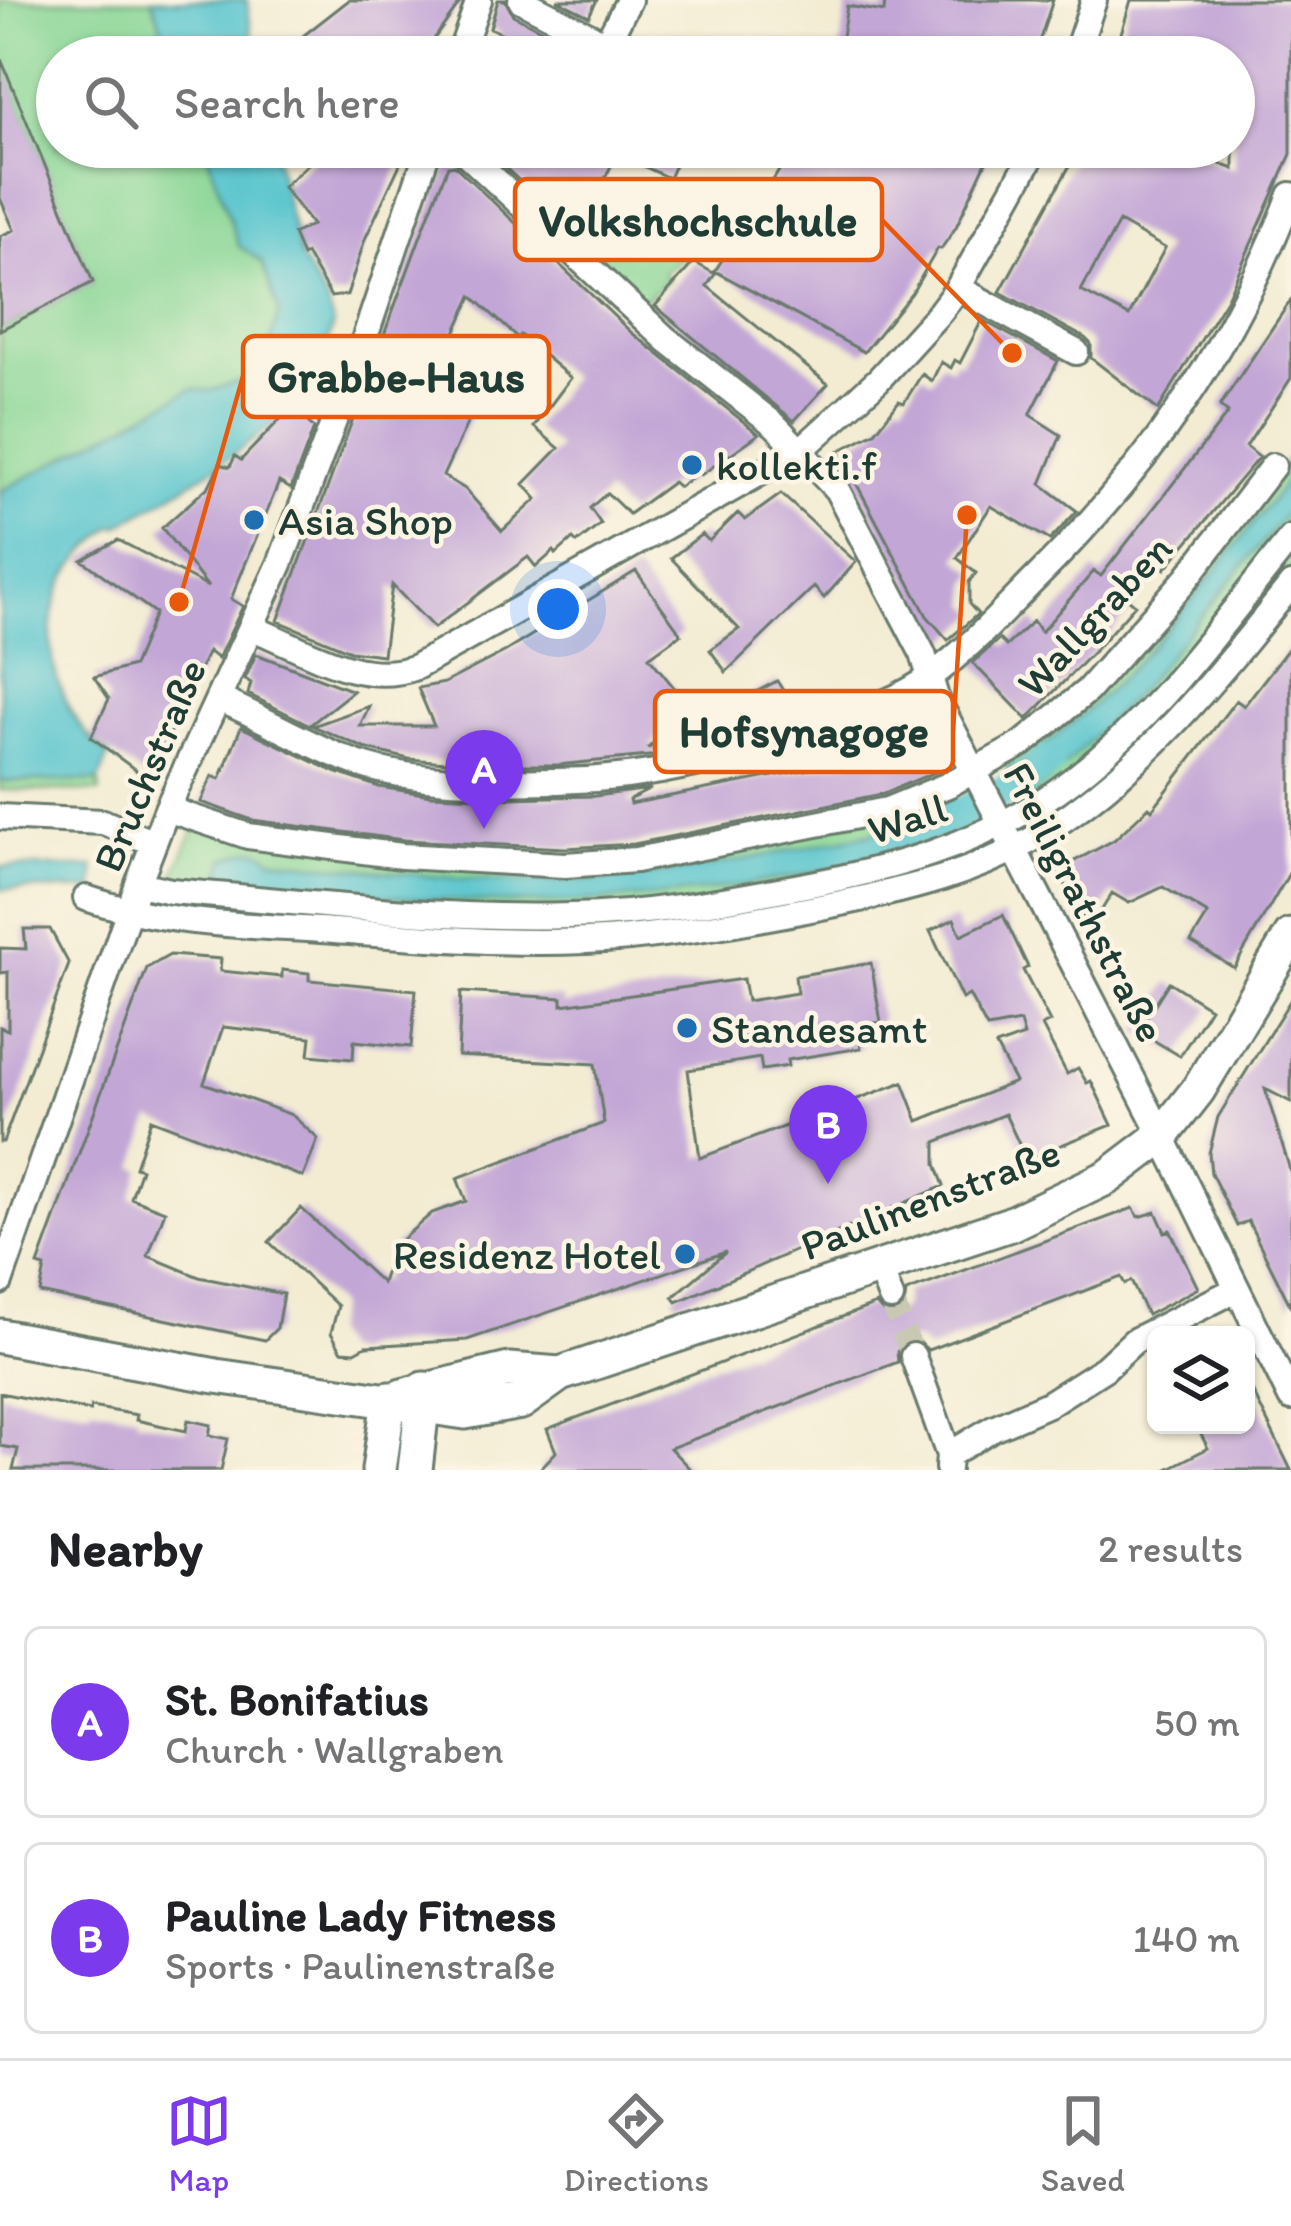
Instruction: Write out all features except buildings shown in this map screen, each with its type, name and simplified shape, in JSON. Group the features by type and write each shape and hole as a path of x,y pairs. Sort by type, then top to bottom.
{"main road":[{"name":"Paulinenstraße","path":"0,1336 216,1376 389,1399 425,1397 480,1412 521,1402 560,1374 885,1284 1108,1177 1162,1136 1198,1090 1282,974 1291,936"},
{"path":"416,1470 425,1397"},
{"path":"379,1470 389,1399"}],"street":[{"path":"466,36 479,0"},
{"path":"520,0 590,36"},
{"path":"610,36 629,0"},
{"path":"1082,36 1094,0"},
{"name":"Bruchstraße","path":"0,1282 138,884 280,564 360,352 422,168"},
{"name":"Freiligrathstraße","path":"481,168 666,339 775,424 837,490 923,654 936,697 1291,1398"},
{"path":"252,628 372,674 397,674 800,450 878,380 958,288 1025,168"},
{"path":"219,699 361,764 422,776 515,782 621,780 724,760 885,704 930,678 1096,519 1168,429 1264,266 1291,196"},
{"path":"958,288 1076,352"},
{"name":"Wallgraben","path":"172,800 248,836 402,856 565,866 636,860 887,810 977,777 1087,691 1187,578 1273,466"},
{"name":"Wall","path":"138,884 171,891 409,910 628,938 904,891 955,874 1002,829 1057,791 1146,716 1291,538"},
{"name":"Wall","path":"1002,829 1046,831 1113,782 1196,703 1291,585"},
{"path":"0,817 103,822 154,843"},
{"name":"Wall","path":"86,898 164,920 495,941 569,929"},
{"path":"913,1356 949,1462 993,1428 1048,1404 1106,1368 1133,1341 1235,1290"}],"green space":[{"path":"0,0 152,0 165,36 36,36 36,145 0,58"},
{"path":"46,168 212,168 239,246 262,262 279,312 267,356 245,380 209,391 192,389 0,492 0,330 93,282"},
{"path":"624,214 681,241 688,253 663,273 668,279 641,303 606,272 590,248"},
{"path":"1291,455 1291,571 1186,698 1111,773 1036,826 1005,766 1231,532"},
{"path":"0,781 99,781 100,792 0,790"},
{"path":"951,793 983,852 906,882 785,909 568,933 178,914 170,884 195,826 591,871 596,879 630,875 633,866"}],"water":[{"path":"152,0 247,0 252,36 165,36"},
{"path":"212,168 278,168 300,257 328,304 334,325 302,407 291,407 208,472 113,526 82,556 59,592 53,614 53,660 66,703 109,755 99,781 0,781 0,492 192,389 209,391 245,380 267,356 279,312 262,262 239,246"},
{"path":"1291,476 1291,507 1244,565 1143,686 1023,802 1007,770 1050,741 1126,673"},
{"path":"953,796 970,827 868,860 694,892 530,903 219,882 225,859 256,850 272,859 468,879 586,880 662,873 886,830"},
{"path":"0,867 94,867 94,890 0,889"}],"waterway":[{"path":"921,832 1015,786 1049,761"}],"tunnel":[{"path":"891,1298 913,1356"}],"place":[{"name":"Volkshochschule","path":"1012,353"},
{"name":"kollekti.f","path":"692,465"},
{"name":"Hofsynagoge","path":"967,515"},
{"name":"Asia Shop","path":"254,520"},
{"name":"Grabbe-Haus","path":"179,602"},
{"name":"St. Bonifatius","path":"484,829"},
{"name":"Standesamt","path":"687,1028"},
{"name":"Pauline Lady Fitness","path":"828,1184"},
{"name":"Residenz Hotel","path":"685,1254"}]}
